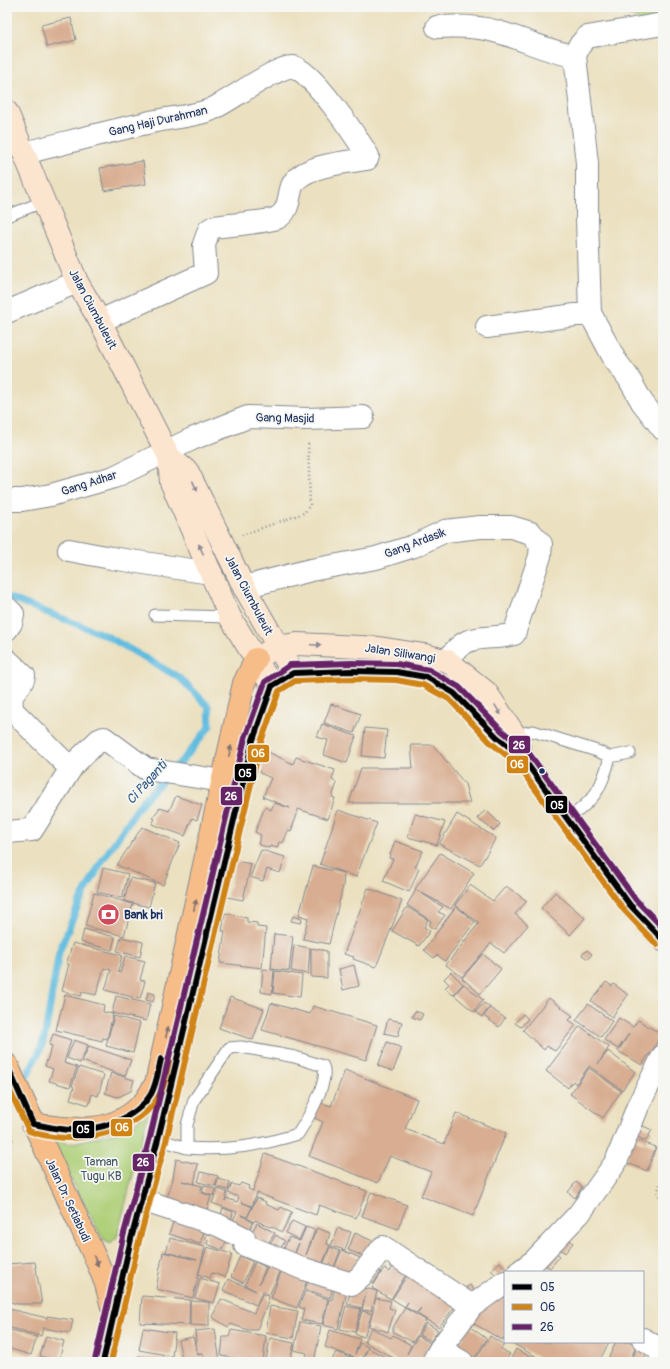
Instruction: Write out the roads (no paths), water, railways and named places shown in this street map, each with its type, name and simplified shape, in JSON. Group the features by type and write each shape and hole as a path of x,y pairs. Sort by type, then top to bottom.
{"main road":[{"name":"Jalan Ciumbuleuit","path":"8,120 45,201 77,282 100,321 167,454 171,482 230,617 272,686"},
{"name":"Jalan Ciumbuleuit","path":"167,454 188,472 244,587 293,673"},
{"name":"Jalan Siliwangi","path":"256,659 277,647 298,644 379,648 424,655 448,661 486,692 515,735 522,757"},
{"path":"29,1116 71,1130 99,1127 126,1118 143,1104 156,1084 244,683 256,659"},
{"name":"Jalan Siliwangi","path":"272,686 293,673 351,670 397,672 426,677 454,693 497,737 522,757 630,905 663,940"},
{"path":"103,1362 253,740 272,686"},
{"name":"Jalan Dr. Setiabudi","path":"8,1068 98,1264 106,1284 114,1314"}],"street":[{"path":"568,55 588,37 663,24"},
{"path":"437,27 456,26 497,31 568,55"},
{"path":"568,55 588,163 587,218 590,313 615,360 628,378 642,402 663,429"},
{"name":"Gang Haji Durahman","path":"24,154 148,122 209,110 236,97 277,70 292,67 302,70 322,91 368,156 367,159 319,167 300,177 292,186 286,209 276,218 214,227 209,230 204,244 206,273 100,321"},
{"path":"7,312 77,282"},
{"path":"487,327 590,313"},
{"name":"Gang Masjid","path":"167,454 248,417 307,419 363,417"},
{"name":"Gang Adhar","path":"7,500 22,500 85,486 114,477 167,454"},
{"name":"Gang Ardasik","path":"244,587 311,570 376,558 414,546 445,531 480,527 511,527 531,533 541,544 540,556 517,629 514,634 507,636 480,637 472,640 453,652 448,661"},
{"path":"68,550 211,573"},
{"path":"7,608 12,614 11,623 7,629"},
{"path":"7,660 24,676 23,680 12,693 11,704 13,711 65,763 70,766 73,765"},
{"path":"7,832 32,830 73,765 99,740 104,738 146,769 223,781"},
{"path":"534,1268 579,1214 616,1162 638,1106 663,1056"},
{"path":"142,1200 218,1225 244,1238 245,1245 304,1269 352,1284 361,1276 382,1247 468,1304"},
{"path":"462,1362 437,1356 468,1304 504,1283"},
{"path":"644,1340 656,1346 662,1355 661,1362"}],"lane":[{"path":"7,216 45,201"},
{"path":"154,615 230,617"},
{"path":"515,735 533,731 597,751 610,757 630,753"},
{"path":"568,819 590,802 603,784 610,757"},
{"path":"158,1139 187,1148 214,1150 240,1148 275,1141 298,1134 305,1123 324,1080 325,1070 323,1066 295,1057 241,1047 229,1048 194,1100 187,1125 187,1148"}],"waterway":[{"name":"Ci Paganti","path":"7,597 105,635 180,678 209,707 210,726 187,755 142,802 102,861 79,903 59,952 45,1035 41,1048 21,1087"},
{"name":"Ci Paganti","path":"7,1113 16,1096"}],"place":[{"name":"Bank bri","path":"109,915"}],"park label":[{"name":"Taman Tugu KB","path":"101,1169"}]}
